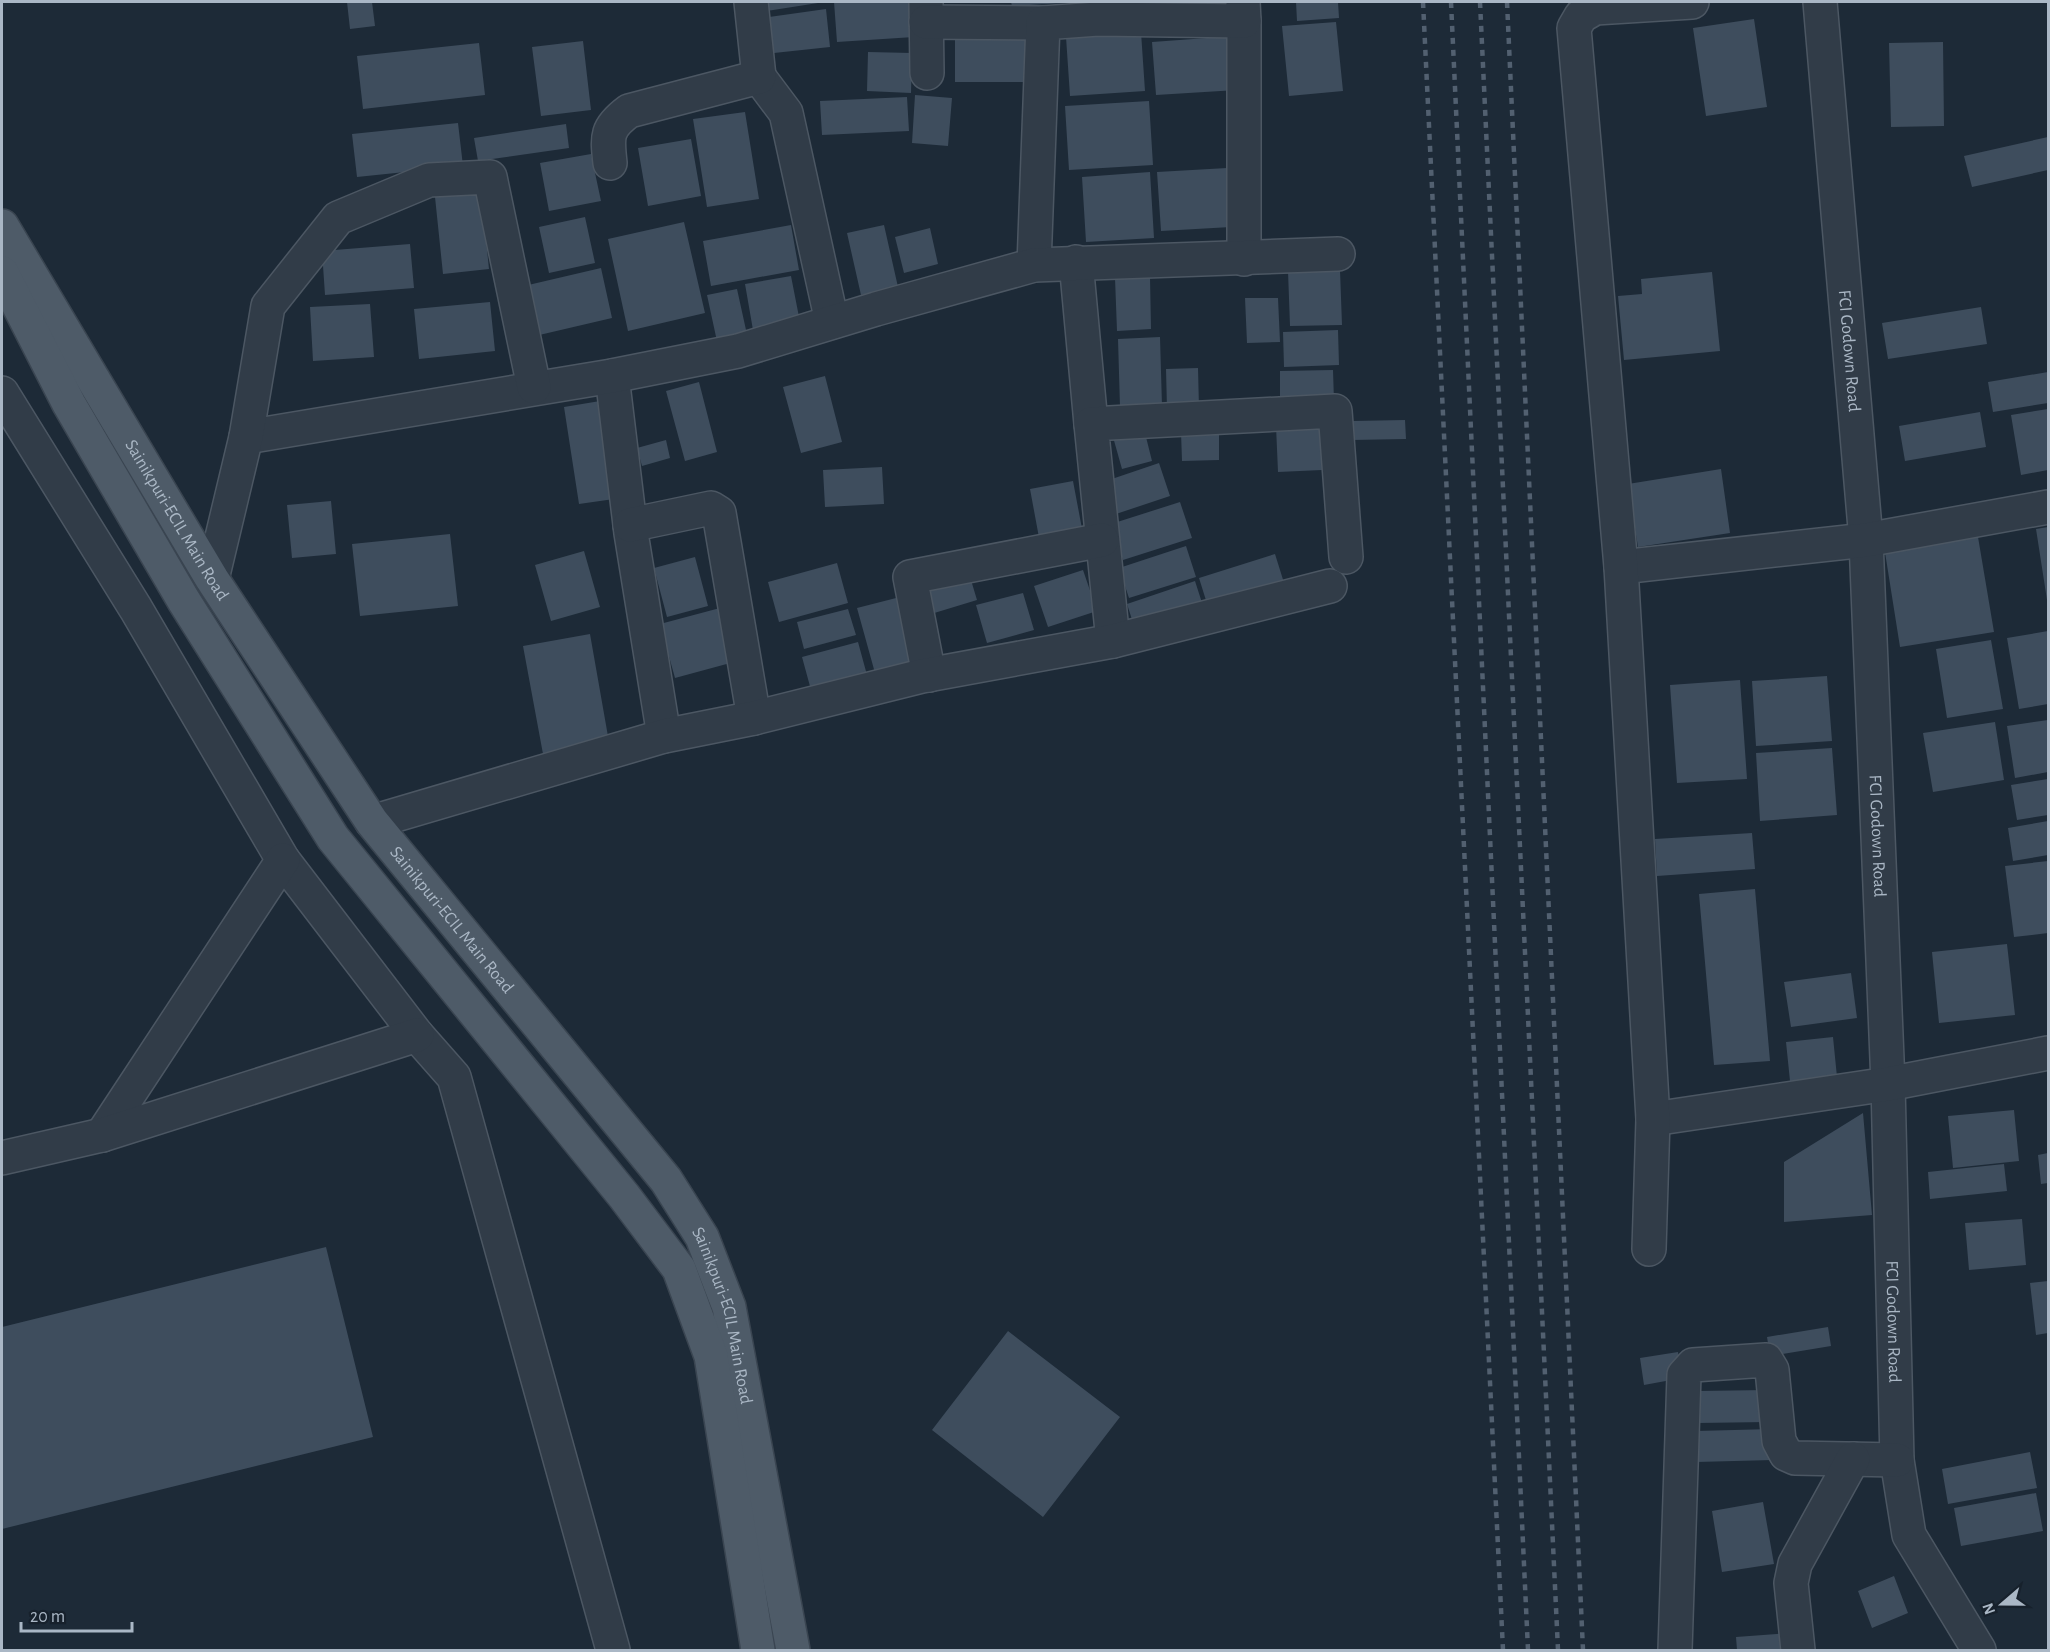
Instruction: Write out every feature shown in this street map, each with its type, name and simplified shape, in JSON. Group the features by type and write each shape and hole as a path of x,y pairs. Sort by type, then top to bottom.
{"main road":[{"name":"Sainikpuri-ECIL Main Road","path":"2,226 212,579 372,822 666,1180 702,1237 729,1307 793,1650"},
{"name":"Sainikpuri-ECIL Main Road","path":"2,273 69,404 179,591 333,838 624,1196 679,1269 711,1356 758,1650"}],"street":[{"path":"750,2 759,77 786,113 831,322"},
{"path":"1649,1249 1653,1119 1621,567 1574,28 1581,16 1595,8 1692,2"},
{"name":"FCI Godown Road","path":"1820,2 1866,540 1888,1084 1897,1460 1909,1535 1979,1650"},
{"path":"927,73 926,12 1043,23 1098,10 1244,11 1244,259"},
{"path":"1034,265 1043,23"},
{"path":"610,163 607,135 615,121 629,111 759,77"},
{"path":"212,579 246,437 268,306 338,218 429,180 490,177 534,387"},
{"path":"246,437 534,387 612,376 738,351 831,322 1034,265 1338,254"},
{"path":"1076,262 1113,641"},
{"path":"612,376 630,525 664,736"},
{"path":"2,393 136,609 283,860 417,1035 454,1077 613,1650"},
{"path":"1091,424 1335,411 1346,557"},
{"path":"1621,567 1866,540 2049,507"},
{"path":"630,525 711,508 719,513 754,718"},
{"path":"929,675 910,577 1102,540"},
{"path":"372,822 664,736 754,718 929,675 1113,641 1330,586"},
{"path":"102,1135 283,860"},
{"path":"2,1158 102,1135 417,1035"},
{"path":"1653,1119 1888,1084 2049,1053"},
{"path":"1675,1650 1684,1375 1688,1369 1693,1365 1766,1360 1772,1370 1779,1441 1786,1454 1796,1458 1897,1460"},
{"path":"1798,1650 1791,1583 1795,1564 1853,1459"},
{"path":"1949,1602 1951,1650"}],"building":[{"path":"347,2 372,2 375,26 350,29"},
{"path":"760,2 818,2 818,3 761,12"},
{"path":"834,2 912,2 914,37 837,42"},
{"path":"1011,2 1065,2 1065,3 1012,6"},
{"path":"1296,2 1338,2 1339,18 1297,21"},
{"path":"826,9 830,47 774,53 769,17"},
{"path":"1754,19 1767,107 1706,116 1693,28"},
{"path":"1336,22 1343,91 1289,96 1282,26"},
{"path":"955,31 1031,32 1031,82 955,82"},
{"path":"1141,32 1145,91 1070,96 1066,37"},
{"path":"1234,36 1237,90 1156,95 1152,42"},
{"path":"583,41 591,110 541,116 532,47"},
{"path":"1943,42 1944,126 1891,127 1889,43"},
{"path":"479,43 485,95 363,109 357,56"},
{"path":"868,52 912,53 911,93 867,91"},
{"path":"915,95 952,98 948,146 912,143"},
{"path":"907,97 909,131 822,135 820,101"},
{"path":"1149,101 1153,165 1069,170 1065,106"},
{"path":"745,112 759,199 707,207 693,119"},
{"path":"458,123 463,166 357,177 352,134"},
{"path":"566,124 569,148 478,161 474,138"},
{"path":"2048,137 2048,170 1972,187 1964,156"},
{"path":"691,139 701,196 648,206 638,148"},
{"path":"591,154 601,201 549,211 540,163"},
{"path":"1227,168 1231,227 1161,231 1157,172"},
{"path":"1150,172 1154,238 1086,242 1082,177"},
{"path":"481,191 489,269 443,274 435,197"},
{"path":"585,217 595,263 549,273 539,227"},
{"path":"684,222 705,313 628,331 608,239"},
{"path":"791,225 799,270 711,286 703,241"},
{"path":"884,225 898,287 861,295 847,233"},
{"path":"930,228 938,264 904,273 895,237"},
{"path":"410,244 414,288 325,295 322,251"},
{"path":"601,268 612,318 535,336 524,286"},
{"path":"1340,270 1342,325 1290,326 1288,271"},
{"path":"1712,272 1720,351 1624,360 1618,296 1642,294 1641,279"},
{"path":"791,276 800,322 753,330 745,284"},
{"path":"1150,277 1151,329 1117,331 1115,278"},
{"path":"737,289 748,339 718,346 707,295"},
{"path":"1245,298 1278,298 1280,342 1247,343"},
{"path":"490,302 495,351 419,359 414,309"},
{"path":"370,304 374,357 313,361 310,307"},
{"path":"1981,307 1987,344 1888,359 1882,323"},
{"path":"1338,330 1339,365 1284,367 1283,332"},
{"path":"1160,337 1162,406 1120,407 1118,339"},
{"path":"1198,368 1199,408 1167,409 1166,369"},
{"path":"1333,370 1334,401 1280,402 1280,371"},
{"path":"2048,372 2048,403 1993,412 1988,382"},
{"path":"825,376 842,442 801,453 783,387"},
{"path":"699,382 717,452 685,461 666,391"},
{"path":"606,400 621,498 579,504 564,407"},
{"path":"2048,409 2048,470 2021,475 2011,415"},
{"path":"1980,412 1986,447 1905,461 1899,426"},
{"path":"1405,420 1406,439 1352,440 1352,421"},
{"path":"1320,424 1322,470 1278,472 1276,426"},
{"path":"1144,429 1152,461 1122,469 1113,437"},
{"path":"1219,431 1219,460 1182,461 1181,432"},
{"path":"666,440 670,458 642,466 637,448"},
{"path":"1159,463 1170,496 1113,515 1103,482"},
{"path":"882,467 884,504 825,507 823,470"},
{"path":"1721,469 1730,533 1638,547 1628,484"},
{"path":"1073,481 1083,534 1040,543 1030,489"},
{"path":"331,501 336,554 292,558 287,505"},
{"path":"1180,502 1192,538 1123,560 1111,524"},
{"path":"2048,527 2048,600 2047,600 2036,529"},
{"path":"1977,531 1994,632 1900,647 1884,546"},
{"path":"450,534 458,606 360,616 352,544"},
{"path":"1186,546 1196,577 1129,598 1119,568"},
{"path":"584,551 600,607 551,621 535,565"},
{"path":"1275,554 1285,586 1209,610 1199,578"},
{"path":"695,557 708,606 667,617 654,568"},
{"path":"837,563 848,603 779,622 768,582"},
{"path":"968,570 977,600 931,614 921,584"},
{"path":"1083,570 1097,611 1048,627 1034,586"},
{"path":"1195,581 1204,609 1136,632 1127,604"},
{"path":"1023,593 1034,630 987,643 976,605"},
{"path":"900,597 918,661 875,673 857,608"},
{"path":"720,608 734,662 675,678 660,624"},
{"path":"848,609 856,635 804,649 797,622"},
{"path":"2048,631 2048,704 2019,709 2007,638"},
{"path":"590,634 609,742 543,754 523,646"},
{"path":"1991,640 2003,709 1947,718 1936,649"},
{"path":"858,642 867,675 811,690 802,657"},
{"path":"1827,676 1832,741 1756,746 1752,681"},
{"path":"1740,680 1747,779 1677,783 1670,685"},
{"path":"2048,720 2048,772 2015,778 2007,726"},
{"path":"1995,722 2004,780 1933,792 1923,733"},
{"path":"1832,748 1837,815 1760,821 1756,753"},
{"path":"2048,779 2048,815 2017,820 2011,785"},
{"path":"2048,821 2048,855 2013,861 2008,828"},
{"path":"1752,833 1755,869 1657,876 1655,839"},
{"path":"2048,861 2048,933 2014,937 2005,866"},
{"path":"1755,889 1770,1061 1714,1065 1699,894"},
{"path":"2007,944 2015,1015 1939,1023 1932,952"},
{"path":"1851,973 1857,1018 1791,1027 1784,982"},
{"path":"1833,1037 1837,1077 1790,1081 1786,1042"},
{"path":"2014,1110 2019,1161 1953,1168 1948,1116"},
{"path":"1863,1113 1872,1215 1784,1222 1784,1162"},
{"path":"2048,1153 2048,1183 2041,1184 2038,1155"},
{"path":"2004,1164 2007,1191 1930,1199 1928,1172"},
{"path":"2022,1219 2026,1265 1969,1270 1965,1223"},
{"path":"326,1247 373,1437 2,1529 2,1327"},
{"path":"2048,1281 2048,1333 2036,1335 2030,1283"},
{"path":"1828,1327 1831,1346 1770,1356 1767,1337"},
{"path":"1008,1331 1120,1417 1043,1517 932,1430"},
{"path":"1678,1352 1682,1378 1644,1385 1640,1358"},
{"path":"1767,1390 1768,1422 1697,1423 1697,1391"},
{"path":"1772,1429 1773,1460 1696,1462 1696,1431"},
{"path":"2030,1452 2037,1488 1948,1504 1942,1469"},
{"path":"2036,1493 2043,1531 1961,1546 1954,1508"},
{"path":"1763,1502 1774,1564 1722,1572 1712,1511"},
{"path":"1894,1576 1908,1613 1872,1628 1858,1591"},
{"path":"1791,1633 1793,1650 1737,1650 1736,1637"}],"railway":[{"path":"1423,2 1503,1650"},
{"path":"1451,2 1528,1650"},
{"path":"1480,2 1558,1650"},
{"path":"1507,2 1583,1650"}]}
